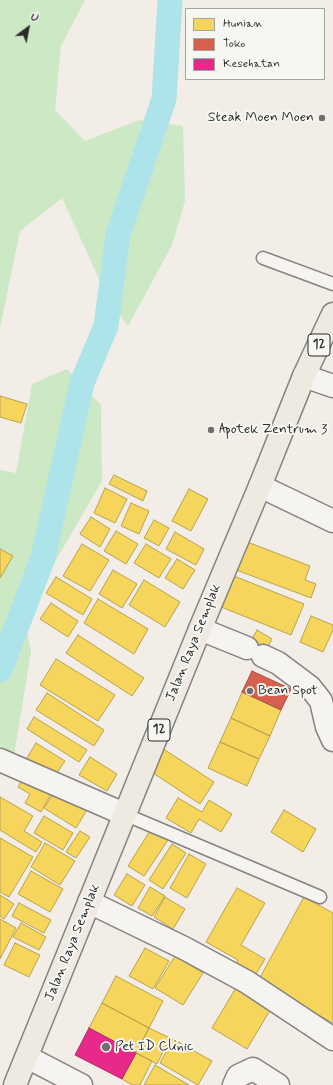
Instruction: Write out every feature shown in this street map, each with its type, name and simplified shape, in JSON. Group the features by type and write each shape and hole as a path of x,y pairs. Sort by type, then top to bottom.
{"main road":[{"name":"Jalan Raya Semplak","path":"15,1085 124,814 304,376 333,314"}],"street":[{"path":"304,376 333,386"},
{"path":"260,486 333,521"},
{"path":"200,629 278,663 310,687 321,701 327,727 333,740"},
{"path":"0,760 124,814"},
{"path":"89,902 184,948 247,982 333,1039"},
{"path":"27,1057 81,1085"},
{"path":"234,1085 238,1076 253,1069 278,1085"}],"lane":[{"path":"262,258 333,284"},
{"path":"124,814 320,897"}],"green space":[{"path":"0,0 85,0 61,46 55,110 85,141 139,120 183,126 185,201 172,245 128,326 106,294 62,198 20,231 0,328"},
{"path":"67,369 101,405 102,481 24,615 31,652 13,761 0,753 0,470 16,473 32,384"}],"building: Hunian":[{"path":"0,396 27,404 21,423 0,417"},
{"path":"114,475 147,491 143,501 109,484"},
{"path":"105,488 127,499 115,523 94,513"},
{"path":"189,489 208,499 191,531 172,521"},
{"path":"131,503 149,511 139,534 121,526"},
{"path":"91,517 110,529 100,547 80,534"},
{"path":"154,520 169,528 159,546 144,538"},
{"path":"116,531 138,544 126,564 104,551"},
{"path":"175,532 204,549 196,565 166,549"},
{"path":"242,540 310,566 305,580 316,584 311,598 231,568"},
{"path":"82,544 109,560 90,591 63,576"},
{"path":"146,544 171,559 159,578 134,563"},
{"path":"0,549 13,556 0,578"},
{"path":"177,559 195,570 183,589 165,578"},
{"path":"113,570 137,584 122,608 99,594"},
{"path":"229,574 304,604 291,635 216,605"},
{"path":"56,577 92,599 83,615 46,593"},
{"path":"144,580 180,602 165,627 129,605"},
{"path":"98,599 148,629 134,654 84,623"},
{"path":"51,603 78,621 68,637 40,619"},
{"path":"311,616 333,625 333,630 323,652 300,642"},
{"path":"257,630 272,639 261,660 245,652"},
{"path":"78,635 144,678 132,696 66,653"},
{"path":"56,659 115,695 98,721 40,685"},
{"path":"242,692 281,710 270,736 231,718"},
{"path":"47,693 104,730 94,746 36,710"},
{"path":"34,717 87,750 79,762 27,729"},
{"path":"231,718 270,736 259,759 220,742"},
{"path":"220,742 259,759 247,786 208,768"},
{"path":"36,743 65,761 52,780 24,763"},
{"path":"162,748 214,782 200,804 147,769"},
{"path":"90,757 117,774 107,791 79,775"},
{"path":"24,776 52,792 41,812 25,803 30,794 18,787"},
{"path":"57,788 88,808 76,828 44,808"},
{"path":"0,797 33,816 24,831 42,842 36,852 0,830"},
{"path":"178,798 202,812 209,800 232,814 221,832 199,819 191,833 166,818"},
{"path":"284,810 316,829 303,852 271,832"},
{"path":"44,816 73,833 63,850 34,833"},
{"path":"151,829 168,840 144,876 128,866"},
{"path":"80,831 90,837 76,858 66,852"},
{"path":"0,838 33,857 9,897 0,892"},
{"path":"45,843 75,861 60,885 31,867"},
{"path":"172,844 186,853 163,889 149,880"},
{"path":"189,854 206,864 187,898 170,888"},
{"path":"31,871 63,889 50,912 18,894"},
{"path":"127,874 145,885 132,906 114,895"},
{"path":"150,887 165,896 152,916 138,908"},
{"path":"237,888 265,903 241,945 265,959 253,979 233,968 238,960 206,942"},
{"path":"0,895 14,904 4,919 0,916"},
{"path":"165,897 185,909 173,929 154,917"},
{"path":"304,897 333,913 333,1023 258,981"},
{"path":"19,903 51,920 44,933 12,916"},
{"path":"0,919 16,928 0,959"},
{"path":"21,923 46,937 39,950 13,937"},
{"path":"15,943 40,955 29,977 4,965"},
{"path":"145,948 169,961 153,989 129,976"},
{"path":"175,956 203,973 183,1005 155,988"},
{"path":"116,976 163,1001 149,1028 102,1003"},
{"path":"237,986 272,1007 247,1049 212,1028"},
{"path":"102,1003 149,1028 136,1053 89,1028"},
{"path":"149,1028 170,1038 157,1064 136,1053"},
{"path":"173,1039 212,1061 198,1085 160,1063"},
{"path":"136,1053 152,1061 140,1085 132,1085 122,1079"},
{"path":"155,1065 189,1085 144,1085"}],"building: Toko":[{"path":"252,671 291,689 281,710 242,692"}],"building: Kesehatan":[{"path":"89,1028 136,1053 122,1079 75,1055"}],"waterway":[{"path":"0,670 43,558 82,383 106,326 118,235 164,99 170,0"}],"place":[{"name":"Steak Moen Moen","path":"322,118"},
{"name":"Apotek Zentrum 3","path":"211,430"},
{"name":"Bean Spot","path":"250,691"},
{"name":"Pet ID Clinic","path":"106,1047"}]}
